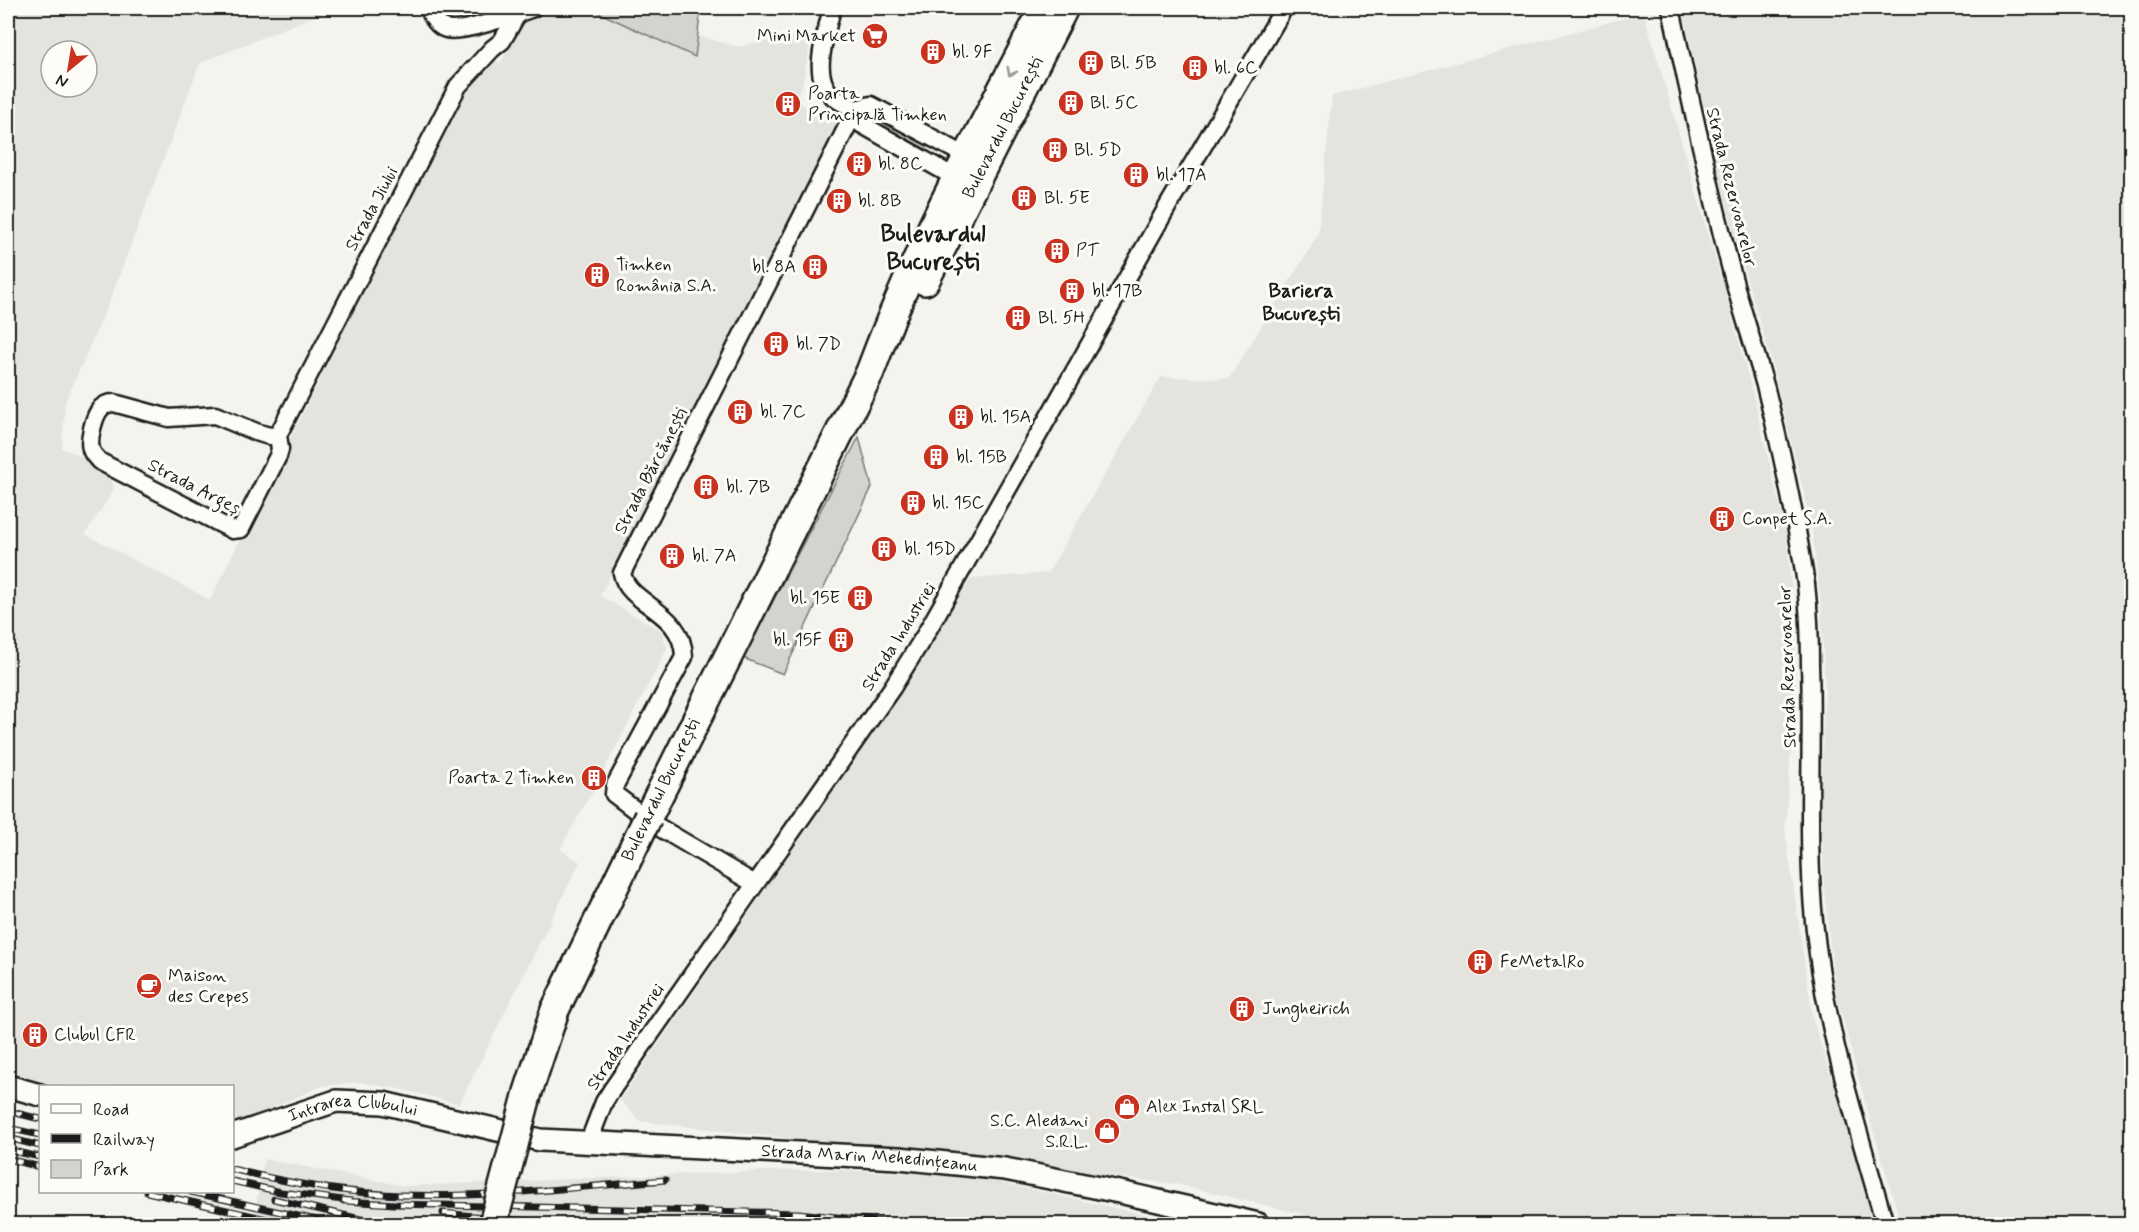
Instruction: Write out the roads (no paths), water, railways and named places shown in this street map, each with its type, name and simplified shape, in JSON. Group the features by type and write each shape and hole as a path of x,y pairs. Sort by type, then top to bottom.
{"main road":[{"name":"Bulevardul București","path":"870,372 894,306 1044,8"},
{"name":"Bulevardul București","path":"493,1224 536,1063 566,984 870,372 935,264 1064,8"}],"street":[{"path":"429,8 436,22 443,28 453,30 526,10"},
{"path":"832,8 820,63 821,79 826,89 837,100 856,109 871,105 962,167"},
{"name":"Strada Industriei","path":"589,1141 604,1102 613,1088 892,688 925,635 1163,214 1284,8"},
{"name":"Strada Rezervoarelor","path":"1671,8 1702,155 1735,285 1765,386 1786,473 1806,587 1812,702 1810,807 1814,918 1821,980 1853,1112 1886,1224"},
{"name":"Strada Jiului","path":"278,435 458,86 502,41 526,10"},
{"path":"856,109 861,124 962,167"},
{"name":"Strada Bărcănești","path":"755,884 655,825 614,794 615,784 684,657 684,648 678,633 668,620 624,583 622,573 856,109"},
{"name":"Strada Argeș","path":"114,403 169,418 215,416 269,436 278,435 280,449 278,456 243,527 236,531 99,461 90,445 98,413 108,404 114,403"},
{"path":"8,1086 39,1095"},
{"name":"Intrarea Clubului","path":"234,1135 336,1101 383,1103 476,1126"},
{"name":"Strada Marin Mehedințeanu","path":"476,1126 540,1140 887,1157 958,1163 1005,1169 1124,1193 1258,1224"}],"railway":[{"path":"8,1111 39,1119"},
{"path":"8,1128 39,1135"},
{"path":"8,1138 39,1146"},
{"path":"8,1150 39,1157"},
{"path":"8,1159 39,1167"},
{"path":"234,1169 315,1187 433,1196 566,1189 665,1180"},
{"path":"234,1181 281,1192 351,1201"},
{"path":"151,1193 289,1224"},
{"path":"195,1193 334,1224"},
{"path":"274,1199 382,1224"},
{"path":"344,1201 798,1213 904,1224"},
{"path":"443,1213 556,1224"}],"place":[{"name":"Mini Market","path":"875,36"},
{"name":"bl. 9F","path":"933,52"},
{"name":"Bl. 5B","path":"1091,63"},
{"name":"bl. 6C","path":"1195,68"},
{"name":"Bl. 5C","path":"1071,103"},
{"name":"Poarta Principală Timken","path":"788,104"},
{"name":"Bl. 5D","path":"1055,150"},
{"name":"bl. 8C","path":"859,164"},
{"name":"bl. 17A","path":"1136,175"},
{"name":"Bl. 5E","path":"1024,198"},
{"name":"bl. 8B","path":"839,201"},
{"name":"PT","path":"1057,251"},
{"name":"bl. 8A","path":"815,267"},
{"name":"Timken România S.A.","path":"597,275"},
{"name":"bl. 17B","path":"1072,291"},
{"name":"Bl. 5H","path":"1018,318"},
{"name":"bl. 7D","path":"776,344"},
{"name":"bl. 7C","path":"740,412"},
{"name":"bl. 15A","path":"961,417"},
{"name":"bl. 15B","path":"936,457"},
{"name":"bl. 7B","path":"706,487"},
{"name":"bl. 15C","path":"913,503"},
{"name":"Conpet S.A.","path":"1722,519"},
{"name":"bl. 15D","path":"884,549"},
{"name":"bl. 7A","path":"672,556"},
{"name":"bl. 15E","path":"860,598"},
{"name":"bl. 15F","path":"841,640"},
{"name":"Poarta 2 Timken","path":"594,778"},
{"name":"FeMetalRo","path":"1480,962"},
{"name":"Maison des Crepes","path":"149,986"},
{"name":"Jungheirich","path":"1242,1009"},
{"name":"Clubul CFR","path":"35,1035"},
{"name":"Alex Instal SRL","path":"1127,1107"},
{"name":"S.C. Aledani S.R.L.","path":"1107,1131"}],"district":[{"name":"Bulevardul București","path":"933,248"},
{"name":"Bariera București","path":"1301,302"}]}
